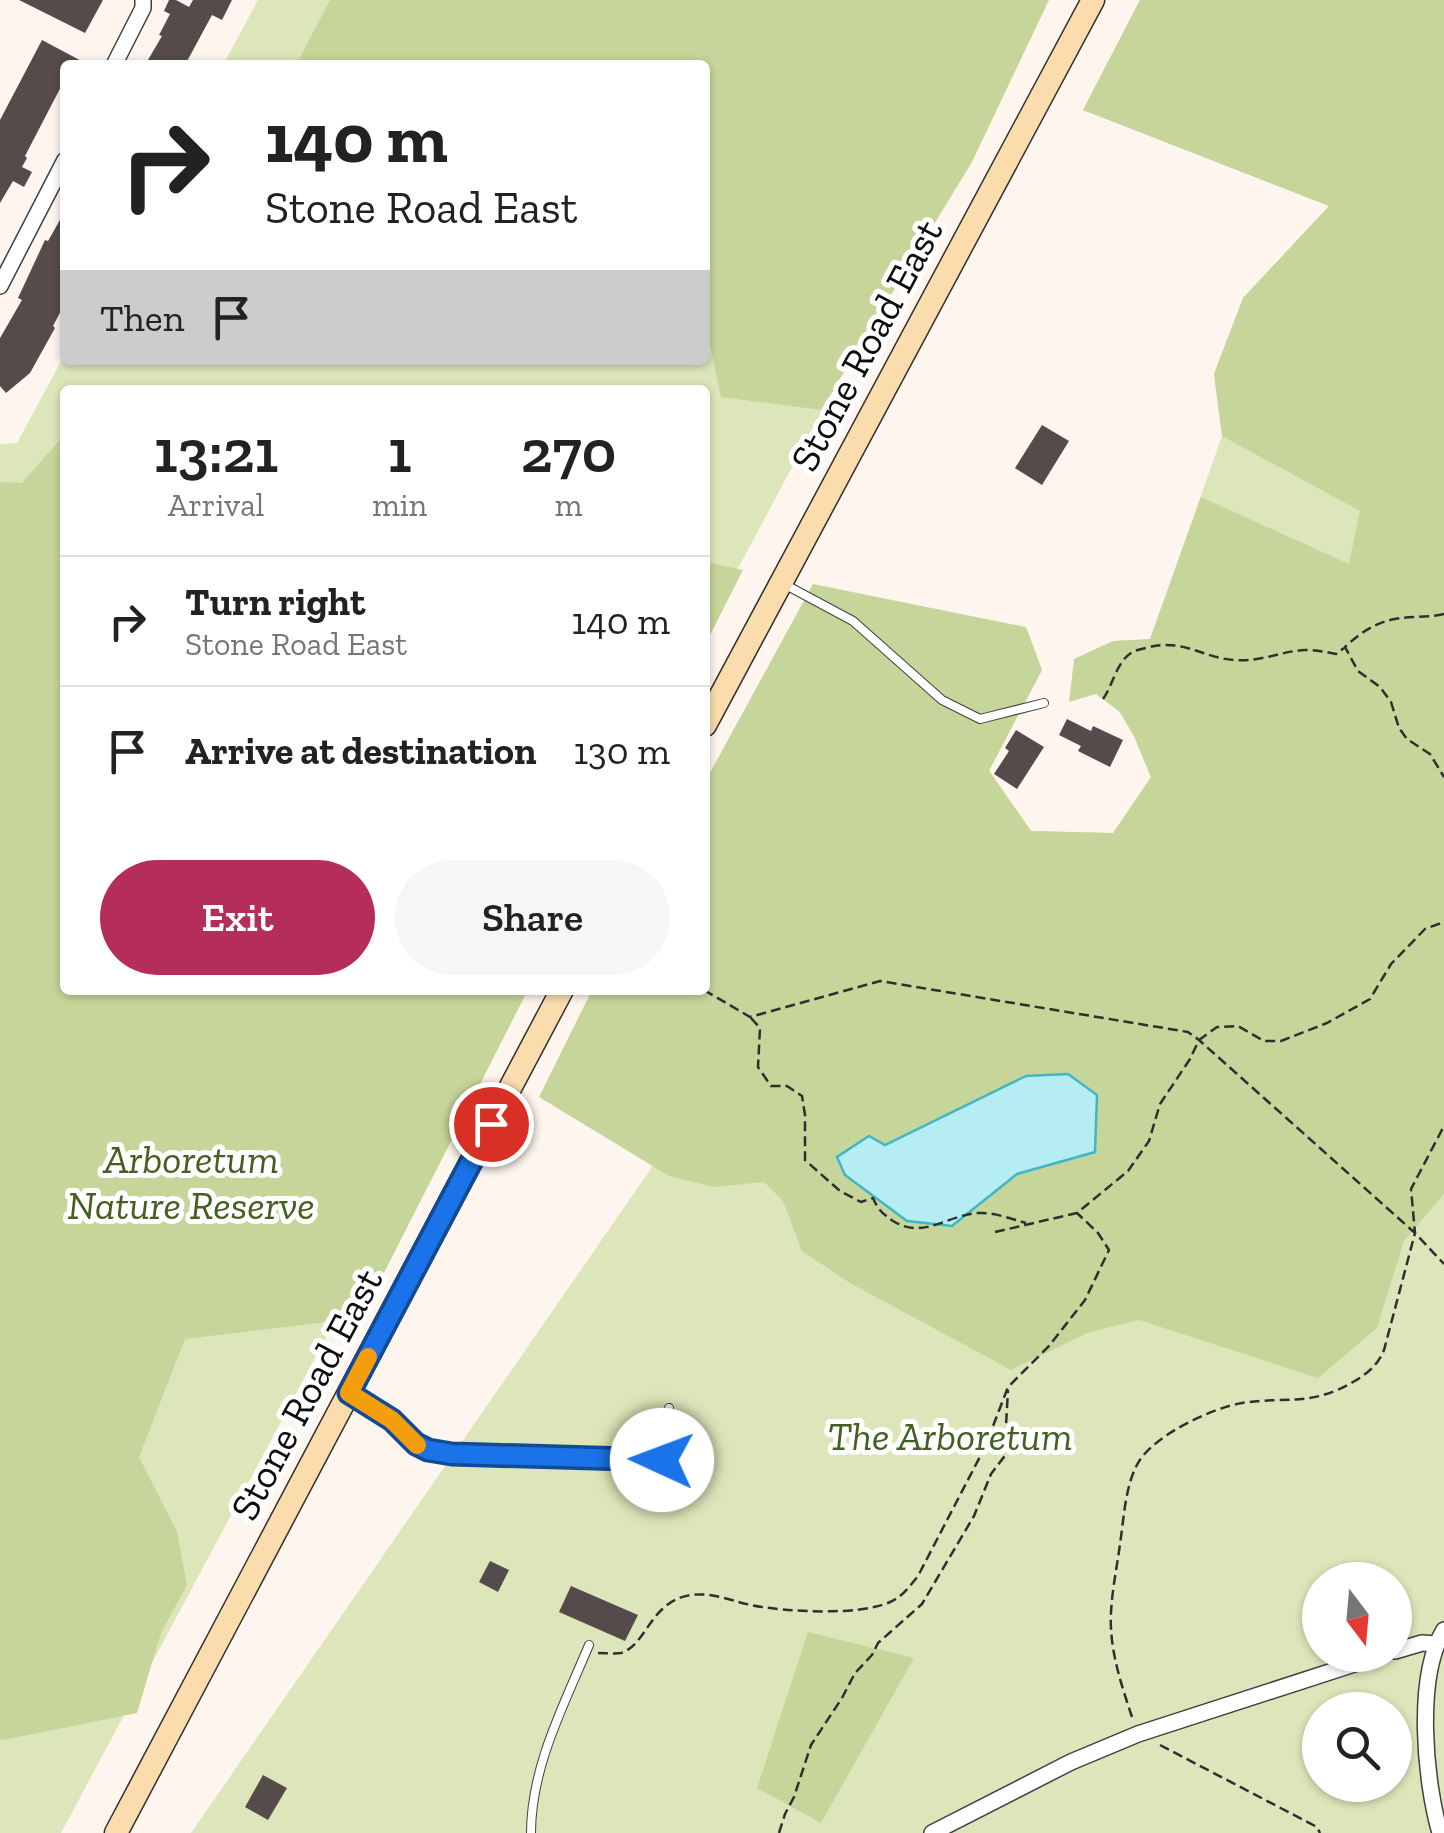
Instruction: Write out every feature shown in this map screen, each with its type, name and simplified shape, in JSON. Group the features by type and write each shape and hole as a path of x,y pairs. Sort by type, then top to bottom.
{"main road":[{"name":"Stone Road East","path":"710,717 1093,0"},
{"name":"Stone Road East","path":"116,1833 559,995"}],"street":[{"path":"117,60 143,8 143,0"},
{"path":"0,286 60,170"},
{"path":"1412,1647 1441,1640 1428,1687 1426,1762 1440,1833"},
{"path":"932,1833 1071,1762 1138,1734 1329,1672"}],"lane":[{"path":"782,583 853,621 942,700 980,719 1044,703"},
{"path":"349,1393 392,1420 416,1444 452,1454 662,1460 668,1408"},
{"path":"531,1833 537,1778 587,1649"}],"path":[{"path":"1102,699 1130,653 1152,646 1174,644 1233,660 1261,660 1307,650 1336,654 1366,628 1395,618 1444,614"},
{"path":"1345,647 1358,670 1380,687 1391,702 1399,728 1408,740 1430,754 1444,777"},
{"path":"996,1232 1077,1212 1128,1171 1149,1141 1160,1104 1200,1040 1217,1027 1238,1026 1264,1041 1281,1041 1326,1023 1370,1000 1391,964 1425,929 1444,922"},
{"path":"750,1017 880,981 1188,1032 1415,1233 1444,1264"},
{"path":"710,994 750,1017 760,1028 758,1067 771,1086 787,1086 802,1096 804,1160 840,1192 861,1202 873,1198 878,1211 899,1225 918,1230 983,1212 1030,1225"},
{"path":"1320,1833 1318,1827 1138,1734 1118,1674 1111,1615 1125,1512 1137,1465 1156,1442 1242,1403 1332,1394 1376,1364 1384,1350 1415,1233 1411,1188 1444,1126"},
{"path":"587,1649 622,1652 635,1644 649,1622 670,1602 688,1595 713,1594 750,1605 790,1610 860,1611 892,1602 907,1590 985,1447 1008,1387 1049,1346 1084,1300 1109,1250 1077,1212"},
{"path":"779,1833 811,1745 878,1643 922,1604 974,1516 991,1474 1007,1454 1008,1387"}],"green space":[{"name":"Arboretum Nature Reserve","path":"258,0 1042,0 710,621 710,385 60,385 60,995 509,995 61,1833 0,1833 0,444 17,443 60,363 710,365 710,60 226,60"},
{"path":"330,0 1049,0 972,162 821,410 721,397 710,345 710,60 299,60"},
{"name":"The Arboretum","path":"1140,0 1444,0 1444,1833 191,1833 1026,627 1042,670 989,770 1031,831 1113,833 1151,778 1134,736 1113,702 1074,659 1113,641 1150,639 1222,436 1214,374 1243,298 1329,206 1083,110"},
{"path":"1140,0 1444,0 1444,1194 1404,1241 1377,1328 1318,1378 1139,1320 1087,1333 1011,1370 850,1283 802,1251 783,1201 764,1182 714,1187 669,1176 539,1097 590,995 710,995 710,773 813,584 1026,627 1042,670 989,771 1031,831 1113,833 1151,777 1120,712 1096,694 1069,702 1074,659 1113,641 1150,639 1201,497 1349,564 1360,511 1222,436 1214,374 1243,298 1329,206 1083,110"},
{"path":"60,440 60,995 525,995 361,1318 185,1339 139,1457 177,1532 187,1585 161,1633 137,1713 3,1740 0,482 22,483"},
{"path":"710,563 743,570 710,635"},
{"path":"808,1632 914,1658 821,1823 757,1788"}],"water":[{"path":"1068,1074 1097,1095 1095,1152 1017,1174 952,1226 907,1221 845,1175 837,1157 869,1136 885,1145 1026,1076"}],"building":[{"path":"19,0 103,0 85,33"},
{"path":"169,0 189,7 193,0 232,0 222,20 212,15 188,60 148,60 170,14 164,11"},
{"path":"42,40 80,60 60,60 60,89 22,167 32,172 24,187 13,181 0,203 0,120"},
{"path":"60,220 60,313 30,373 6,393 0,386 0,338 22,300 18,298 45,240 48,241"},
{"path":"1042,425 1069,441 1042,485 1015,468"},
{"path":"1067,719 1123,740 1110,767 1078,751 1081,746 1059,735"},
{"path":"1016,730 1044,747 1017,789 994,774 1009,751 1005,748"},
{"path":"490,1561 509,1570 498,1592 479,1582"},
{"path":"571,1586 638,1615 625,1641 559,1612"},
{"path":"263,1775 287,1788 268,1820 245,1807"}],"slow traffic":[{"path":"368,1357 349,1393 392,1420 417,1445"}],"route":[{"path":"491,1124 349,1393 392,1420 416,1444 428,1450 662,1460"}]}
